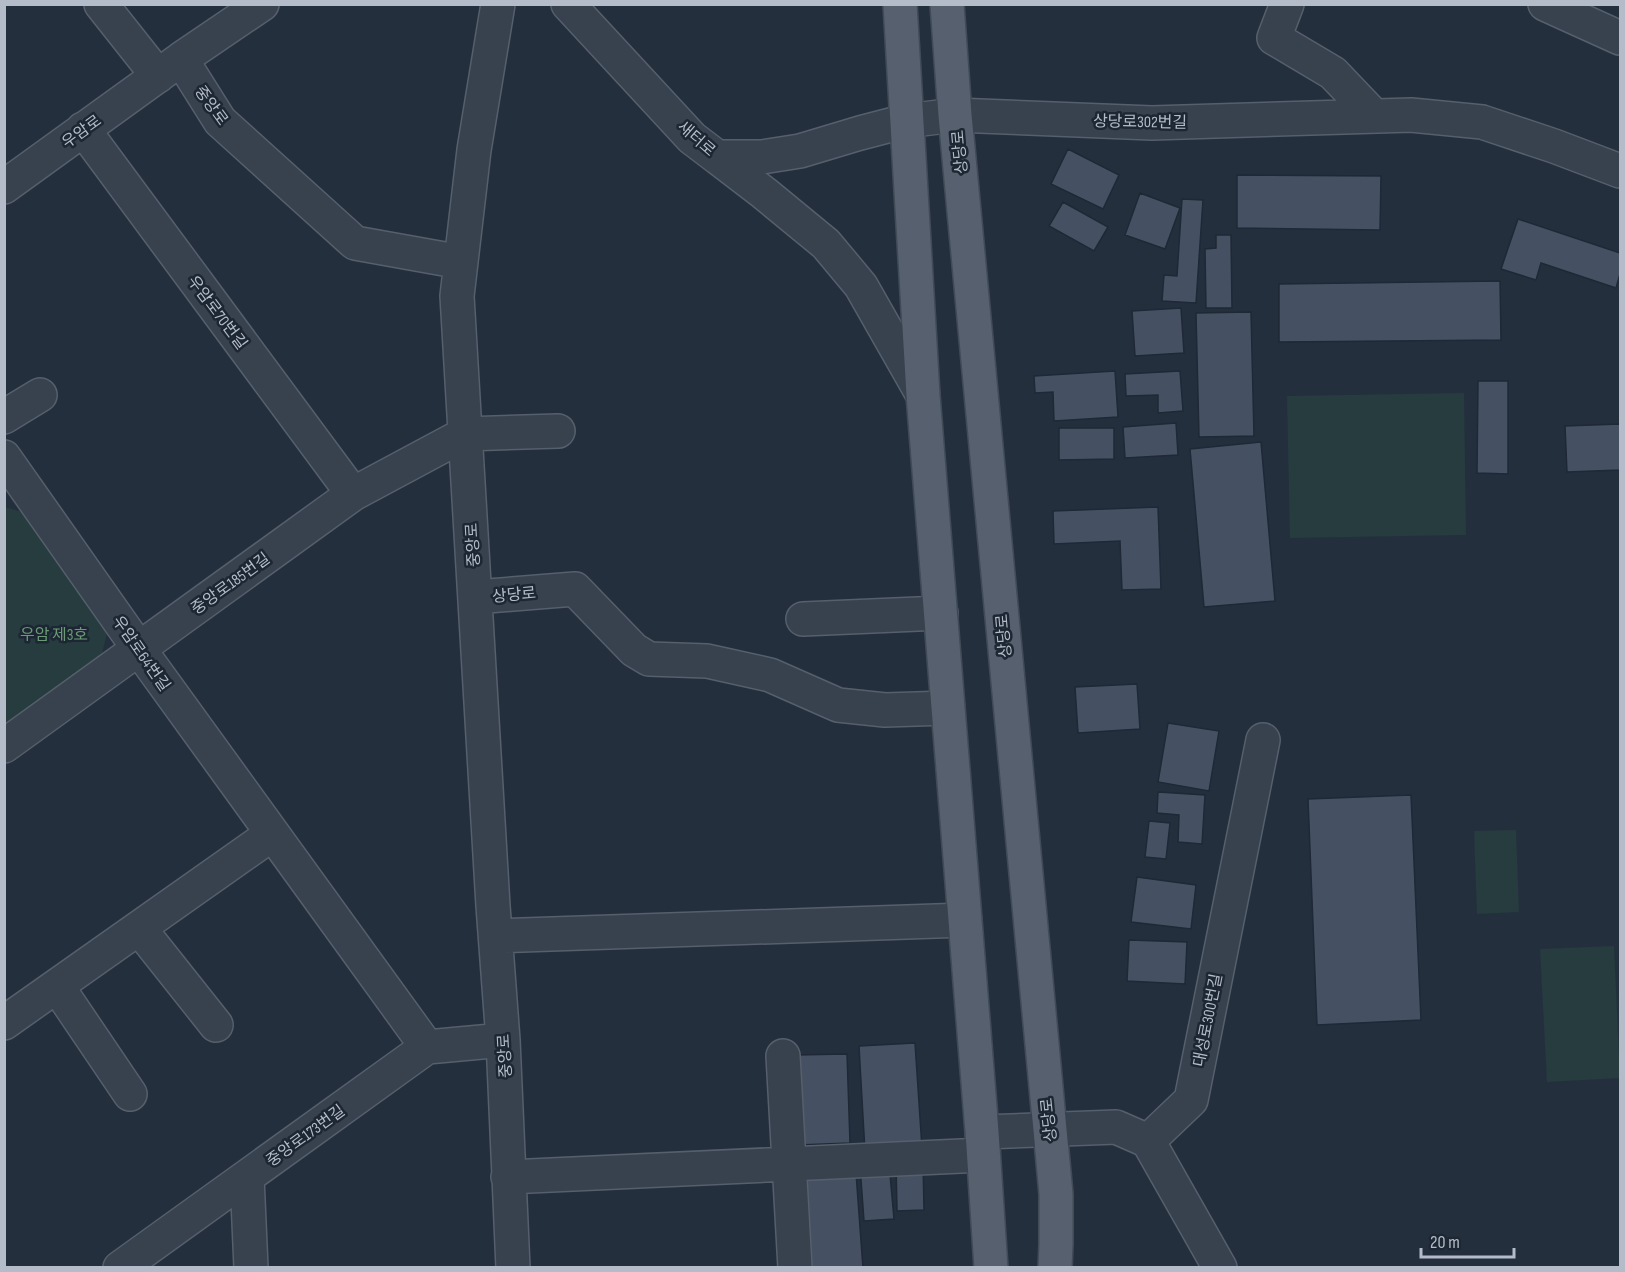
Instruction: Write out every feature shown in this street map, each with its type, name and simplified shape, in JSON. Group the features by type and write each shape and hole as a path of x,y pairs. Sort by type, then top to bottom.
{"main road":[{"path":"900,4 923,395 991,1268"},
{"name":"상당로","path":"947,4 955,115 1056,1194 1054,1268"}],"street":[{"path":"102,4 169,68"},
{"name":"우암로","path":"4,188 83,129 262,4"},
{"name":"중앙로","path":"498,4 474,150 457,296 503,1040 513,1268"},
{"name":"새터로","path":"568,4 692,138 717,158 762,157 800,151 906,121"},
{"path":"1287,4 1274,38 1333,73 1374,116"},
{"path":"1545,4 1620,39"},
{"name":"중앙로","path":"169,68 220,121 355,243 461,262"},
{"name":"상당로302번길","path":"906,121 955,115 1152,123 1411,115 1482,122 1620,171"},
{"name":"우암로70번길","path":"83,129 353,494"},
{"path":"717,158 765,193 826,244 861,286 923,395"},
{"path":"4,417 40,395"},
{"path":"465,434 558,431"},
{"name":"중앙로185번길","path":"4,746 353,494 465,434"},
{"name":"우암로64번길","path":"8,468 427,1047"},
{"name":"상당로","path":"475,597 576,589 634,651 649,659 707,661 770,675 838,705 885,710 948,708"},
{"path":"803,619 940,613"},
{"name":"대성로300번길","path":"1148,1141 1191,1100 1263,740"},
{"path":"4,1023 272,834"},
{"path":"496,936 965,920"},
{"path":"139,928 216,1025"},
{"path":"67,979 130,1094"},
{"path":"427,1047 503,1040"},
{"name":"중앙로173번길","path":"120,1268 427,1047"},
{"path":"783,1056 795,1268"},
{"path":"508,1177 790,1164 982,1144 1049,1130 1116,1127 1148,1141 1220,1268"},
{"path":"247,1177 251,1268"}],"green space":[{"path":"1464,393 1466,535 1290,538 1287,396"},
{"name":"우암 제3호","path":"4,507 27,513 109,625 100,662 4,728"},
{"path":"1516,830 1519,912 1477,914 1474,831"},
{"path":"1614,946 1620,1078 1547,1082 1540,949"}],"building":[{"path":"1068,149 1119,175 1103,209 1051,184"},
{"path":"1237,175 1381,176 1380,230 1237,228"},
{"path":"1140,193 1180,208 1165,249 1125,235"},
{"path":"1182,199 1203,200 1196,303 1162,301 1164,275 1177,276"},
{"path":"1063,202 1108,227 1094,251 1049,226"},
{"path":"1518,219 1620,253 1620,274 1616,288 1541,263 1536,280 1501,269"},
{"path":"1216,235 1231,235 1232,308 1206,308 1205,249 1216,248"},
{"path":"1500,281 1501,340 1279,342 1279,284"},
{"path":"1181,308 1184,353 1135,356 1132,311"},
{"path":"1251,312 1254,436 1199,437 1196,313"},
{"path":"1115,371 1118,417 1054,421 1053,392 1035,393 1034,376"},
{"path":"1180,371 1183,411 1158,413 1158,395 1126,396 1125,374"},
{"path":"1478,381 1508,381 1508,474 1477,473"},
{"path":"1176,423 1178,455 1125,458 1123,427"},
{"path":"1620,424 1620,470 1567,472 1565,426"},
{"path":"1059,428 1114,428 1114,459 1059,460"},
{"path":"1261,442 1275,601 1204,607 1190,449"},
{"path":"1158,507 1161,589 1122,590 1120,541 1054,544 1053,511"},
{"path":"1137,684 1140,729 1078,733 1075,687"},
{"path":"1168,723 1219,731 1209,791 1158,782"},
{"path":"1158,792 1205,795 1202,844 1178,842 1179,815 1157,813"},
{"path":"1411,795 1421,1020 1317,1025 1308,799"},
{"path":"1149,821 1170,823 1166,859 1145,857"},
{"path":"1137,877 1196,885 1191,929 1131,922"},
{"path":"1129,940 1187,942 1185,984 1127,981"},
{"path":"915,1043 922,1148 865,1152 859,1046"},
{"path":"847,1054 850,1143 798,1145 795,1055"},
{"path":"896,1162 923,1162 924,1210 897,1211"},
{"path":"889,1163 894,1219 864,1221 860,1166"},
{"path":"856,1173 863,1268 802,1268 795,1177"}]}
